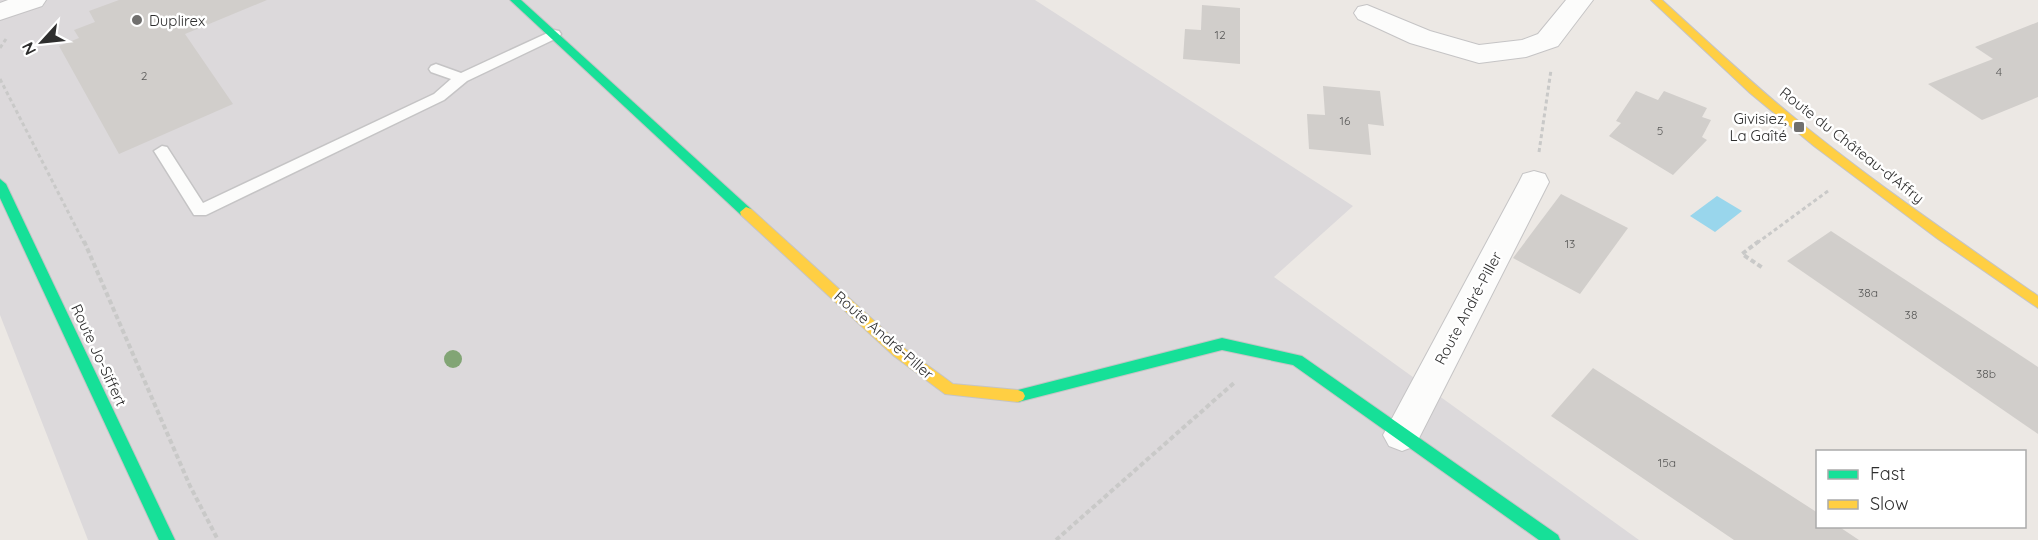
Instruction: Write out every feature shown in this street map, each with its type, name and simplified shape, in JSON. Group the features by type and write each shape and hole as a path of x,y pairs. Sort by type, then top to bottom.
{"street":[{"path":"0,12 33,0"},
{"name":"Route André-Piller","path":"515,0 899,352 950,390 1015,397 1222,344 1297,360 1552,540"},
{"path":"1367,13 1420,37 1479,54 1526,48 1548,40 1580,0"},
{"name":"Route du Château-d'Affry","path":"1656,0 1806,133 1936,231 2038,303"},
{"name":"Route André-Piller","path":"1402,435 1534,182"},
{"name":"Route Jo-Siffert","path":"0,184 167,540"}],"lane":[{"path":"162,151 200,211 439,97 462,78 554,34"},
{"path":"436,69 462,78"}],"path":[{"path":"1534,182 1552,65 1548,40"},
{"path":"0,79 79,231 190,486 218,540"},
{"path":"1763,268 1742,254 1836,185"},
{"path":"1056,540 1241,377"}],"shaded area":[{"path":"0,0 1035,0 1353,206 1274,277 1639,540 88,540 0,315"}],"water":[{"path":"1717,196 1742,211 1715,232 1690,216"}],"building":[{"path":"119,0 267,0 185,34 233,104 119,154 59,46 79,38 74,30 95,22 89,11"},
{"path":"1202,5 1240,8 1240,64 1183,59 1185,29 1201,30"},
{"path":"2038,22 2038,97 1982,120 1928,84 1993,59 1975,47"},
{"path":"1323,86 1380,91 1384,126 1368,124 1371,155 1309,149 1307,114 1325,115"},
{"path":"1636,91 1658,100 1664,91 1707,108 1702,117 1711,120 1702,137 1707,140 1673,175 1609,136 1621,123 1616,121"},
{"path":"1561,194 1628,228 1580,294 1513,258"},
{"path":"1831,231 2038,367 2038,434 1787,261"},
{"path":"1593,368 1816,512 1816,528 1841,528 1859,540 1734,540 1551,416"}],"traffic: fast":[{"path":"515,0 746,212"},
{"path":"0,184 167,540"},
{"path":"1018,396 1222,344 1297,360 1552,540"}],"traffic: slow":[{"path":"1656,0 1755,90 1818,143 1911,213 2038,303"},
{"path":"746,212 899,352 950,390 1018,396"}],"place":[{"name":"Duplirex","path":"137,20"},
{"name":"Givisiez, La Gaîté","path":"1799,127"}]}
